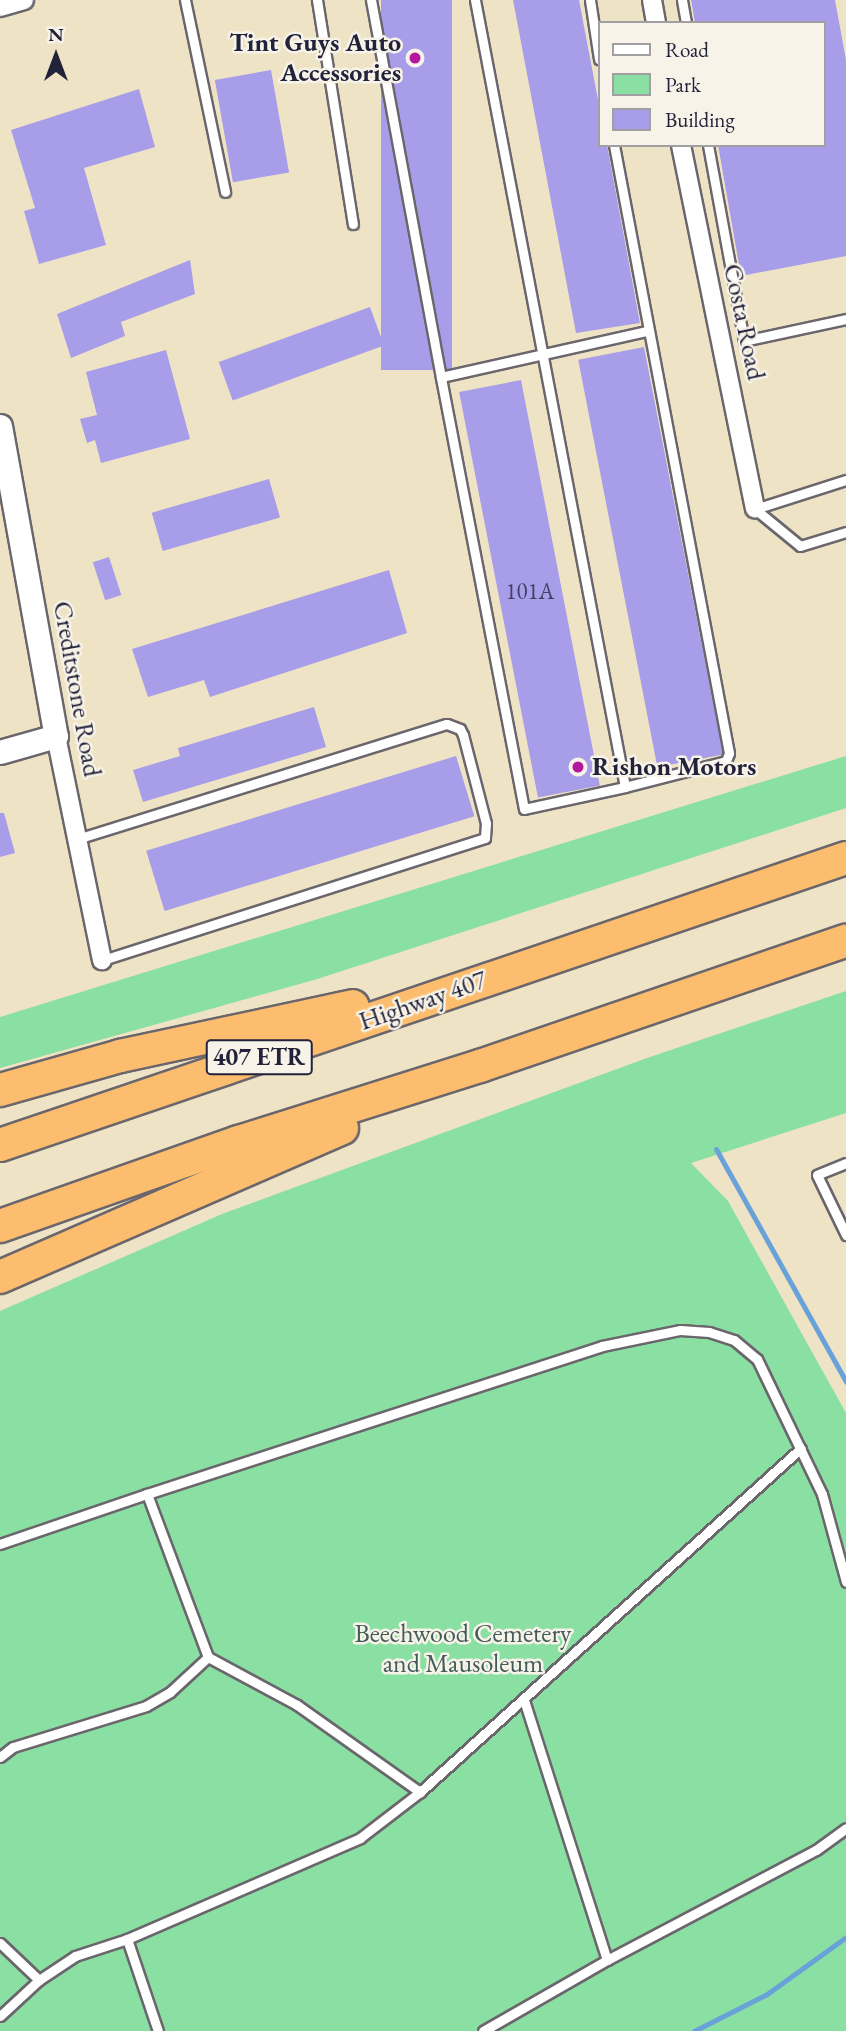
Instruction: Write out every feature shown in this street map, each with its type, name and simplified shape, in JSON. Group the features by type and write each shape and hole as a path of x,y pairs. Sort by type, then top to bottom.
{"highway":[{"name":"Highway 407","path":"0,1145 846,858"},
{"path":"0,1226 239,1142 480,1066 846,941"},
{"path":"0,1090 120,1056 187,1044 518,969"},
{"path":"0,1277 480,1066"}],"street":[{"path":"0,8 24,0"},
{"path":"652,0 656,21"},
{"name":"Costa Road","path":"681,147 755,509"},
{"name":"Creditstone Road","path":"0,426 55,736 102,960"},
{"path":"0,752 55,736"}],"lane":[{"path":"185,0 225,192"},
{"path":"317,0 353,224"},
{"path":"371,0 524,809 726,761 729,753 647,331 614,147"},
{"path":"475,0 625,787"},
{"path":"590,0 598,52"},
{"path":"682,0 686,21"},
{"path":"708,147 744,341 846,319"},
{"path":"441,377 647,331"},
{"path":"755,509 846,480"},
{"path":"755,509 800,546 846,532"},
{"path":"77,839 447,724 460,729 463,736 485,823 486,835 479,841 102,960"},
{"path":"846,1163 817,1175 846,1235"},
{"path":"0,1545 147,1494 602,1346 680,1331 709,1332 734,1340 757,1359 822,1494 846,1582"},
{"path":"0,2016 39,1980 75,1956 127,1939 360,1838 421,1792 801,1448"},
{"path":"147,1494 208,1657 297,1705 421,1792"},
{"path":"0,1757 13,1747 146,1706 170,1692 208,1657"},
{"path":"524,1700 607,1960"},
{"path":"484,2031 607,1960 816,1850 846,1828"},
{"path":"127,1939 158,2031"},
{"path":"0,1943 39,1980"}],"green space":[{"path":"846,756 846,808 314,980 0,1068 0,1017"},
{"name":"Beechwood Cemetery and Mausoleum","path":"846,991 846,1113 691,1163 728,1201 846,1413 846,2031 0,2031 0,1311 222,1214 647,1058"}],"building":[{"path":"381,0 452,0 452,370 381,370"},
{"path":"513,0 579,0 598,100 598,147 607,147 640,323 576,333"},
{"path":"691,0 835,0 846,60 846,256 741,276 718,147 825,147 825,21 695,21"},
{"path":"271,70 289,172 233,182 215,80"},
{"path":"139,89 155,147 84,168 106,245 39,264 24,211 35,208 11,130"},
{"path":"190,260 195,294 121,322 125,336 71,358 57,314"},
{"path":"370,307 384,346 233,401 219,362"},
{"path":"644,347 723,754 657,767 578,360"},
{"path":"166,350 190,439 101,463 95,440 87,443 80,419 97,415 86,372"},
{"path":"521,380 600,785 538,797 459,392"},
{"path":"269,479 280,517 163,551 152,513"},
{"path":"109,557 121,595 105,600 93,562"},
{"path":"389,570 407,633 210,697 204,680 148,697 132,649"},
{"path":"314,707 326,747 143,802 133,770 180,756 178,748"},
{"path":"456,756 474,816 165,911 146,851"},
{"path":"0,813 4,813 15,853 0,857"}],"waterway":[{"path":"716,1149 846,1382"},
{"path":"694,2031 767,1994 846,1937"}],"place":[{"name":"Tint Guys Auto Accessories","path":"415,58"},
{"name":"Rishon Motors","path":"578,767"}]}
